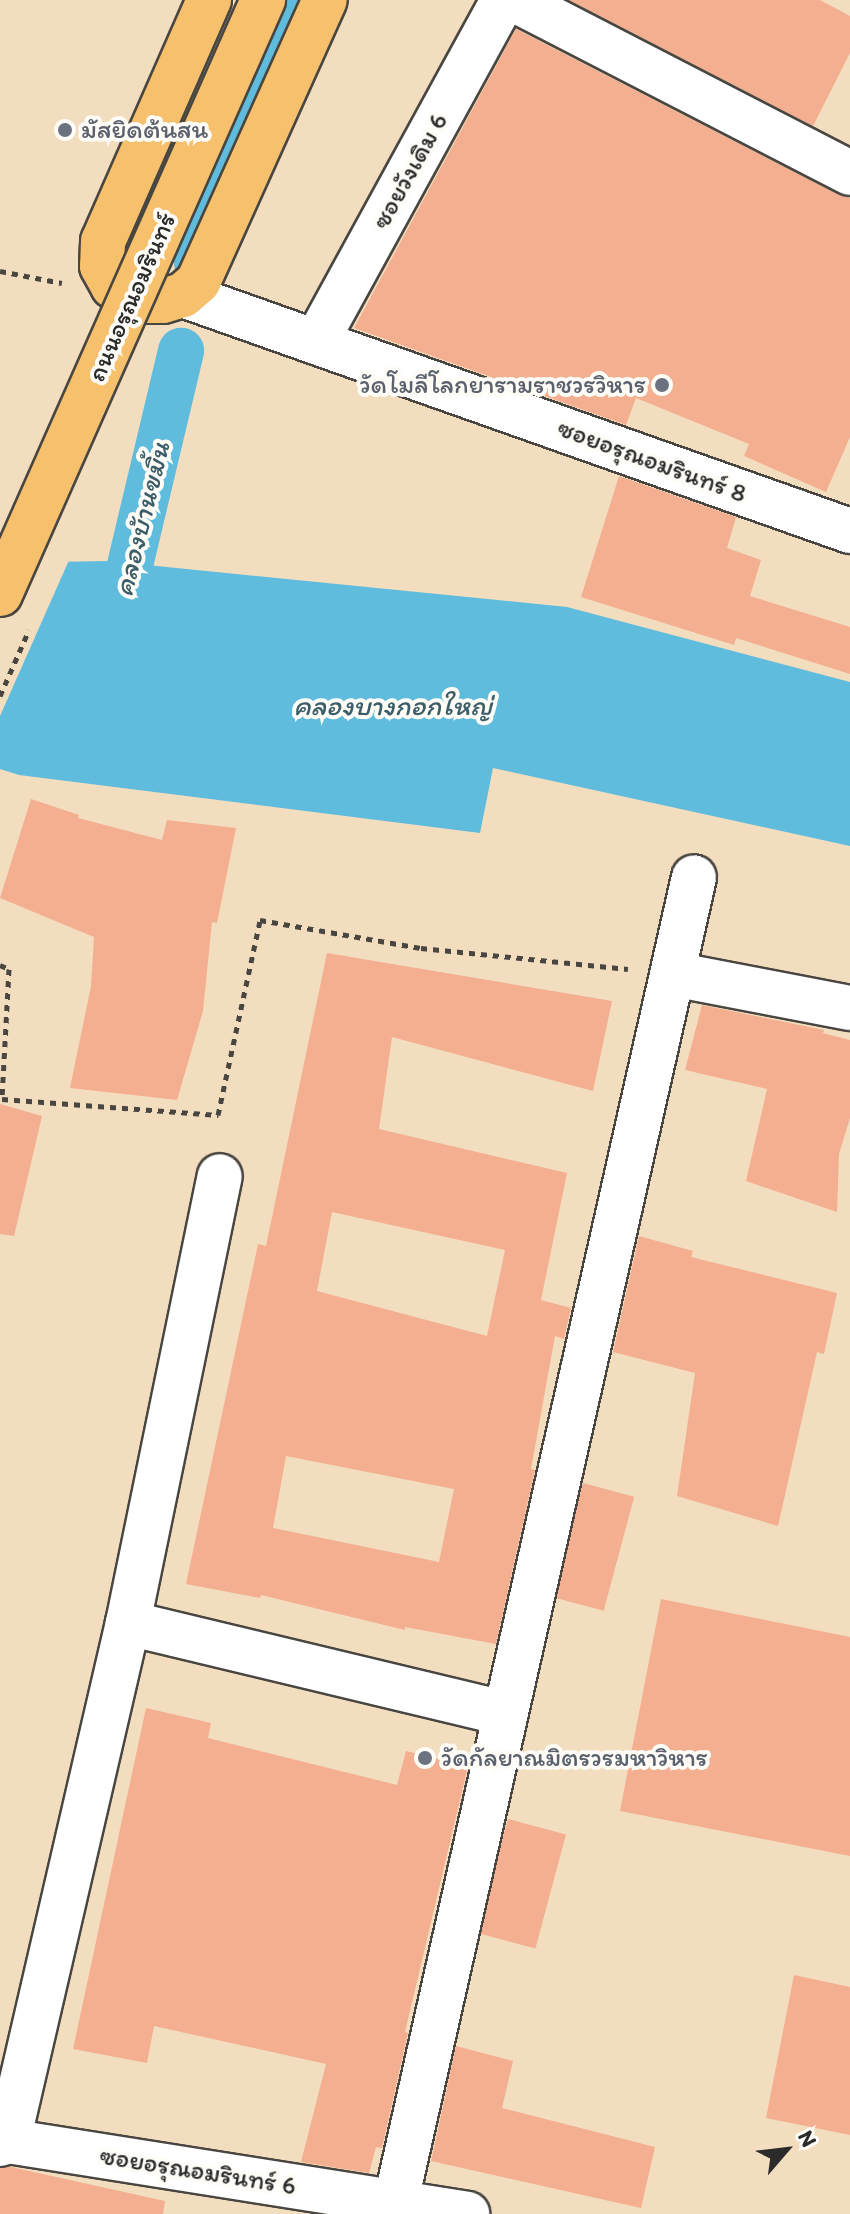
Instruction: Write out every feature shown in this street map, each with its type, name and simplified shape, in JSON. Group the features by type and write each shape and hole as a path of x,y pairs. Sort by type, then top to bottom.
{"main road":[{"path":"209,0 103,241 102,266 113,286 134,301 163,301 183,295 198,282 325,0"},
{"name":"ถนนอรุณอมรินทร์","path":"0,594 263,0"}],"street":[{"name":"ซอยวังเดิม 6","path":"316,342 503,0"},
{"path":"515,0 850,173"},
{"name":"ซอยอรุณอมรินทร์ 8","path":"183,295 316,342 844,516"},
{"path":"395,2208 694,877"},
{"path":"673,974 850,1008"},
{"path":"4,2142 128,1623 220,1176"},
{"path":"128,1623 504,1713"},
{"name":"ซอยอรุณอมรินทร์ 6","path":"4,2142 395,2208 467,2214"}],"path":[{"path":"0,965 9,969 2,1099 218,1115 260,920 421,948 673,974"}],"water":[{"name":"คลองบางกอกใหญ่","path":"107,561 567,607 850,682 850,846 493,768 480,833 19,775 0,769 0,563"}],"pier":[{"path":"70,558 0,716 0,559"}],"building":[{"path":"569,0 820,0 850,16 850,53 813,126"},
{"path":"516,29 850,198 850,437 826,492 744,456 749,444 636,398 626,425 354,328"},
{"path":"619,476 736,517 727,548 761,560 750,596 850,627 850,674 736,638 734,645 581,597"},
{"path":"31,799 79,815 78,818 162,840 167,820 236,828 217,923 212,922 203,1011 177,1100 70,1088 91,986 94,937 0,898"},
{"path":"327,953 612,1001 593,1091 392,1037 379,1129 567,1173 541,1300 571,1308 564,1339 555,1336 531,1469 535,1470 496,1644 405,1627 405,1630 261,1595 260,1598 186,1584 258,1244 266,1246","holes":["332,1212 505,1250 487,1336 317,1291","286,1456 454,1489 439,1562 273,1528"]},
{"path":"702,1005 824,1030 823,1033 850,1040 850,1118 839,1154 837,1212 746,1181 767,1089 685,1070"},
{"path":"0,1104 42,1116 14,1236 0,1234"},
{"path":"639,1236 693,1251 691,1257 837,1293 824,1354 817,1352 778,1526 677,1496 695,1373 613,1352"},
{"path":"583,1483 634,1497 604,1611 552,1597"},
{"path":"661,1599 850,1637 850,1856 620,1811"},
{"path":"146,1708 211,1723 208,1738 397,1785 406,1751 468,1766 405,2032 408,2033 382,2148 376,2147 369,2173 301,2162 326,2064 154,2026 147,2063 73,2049"},
{"path":"508,1819 566,1835 535,1949 477,1933"},
{"path":"794,1975 850,1987 850,2135 766,2118"},
{"path":"456,2046 513,2061 502,2108 655,2147 641,2208 431,2161"},
{"path":"11,2167 165,2201 163,2214 0,2214 0,2168"}],"waterway":[{"name":"คลองบ้านขมิ้น","path":"197,263 205,211 295,0"},
{"name":"คลองบ้านขมิ้น","path":"116,624 181,351"}],"place":[{"name":"มัสยิดต้นสน","path":"65,130"},
{"name":"วัดโมลีโลกยารามราชวรวิหาร","path":"662,385"},
{"name":"วัดกัลยาณมิตรวรมหาวิหาร","path":"425,1758"}]}
